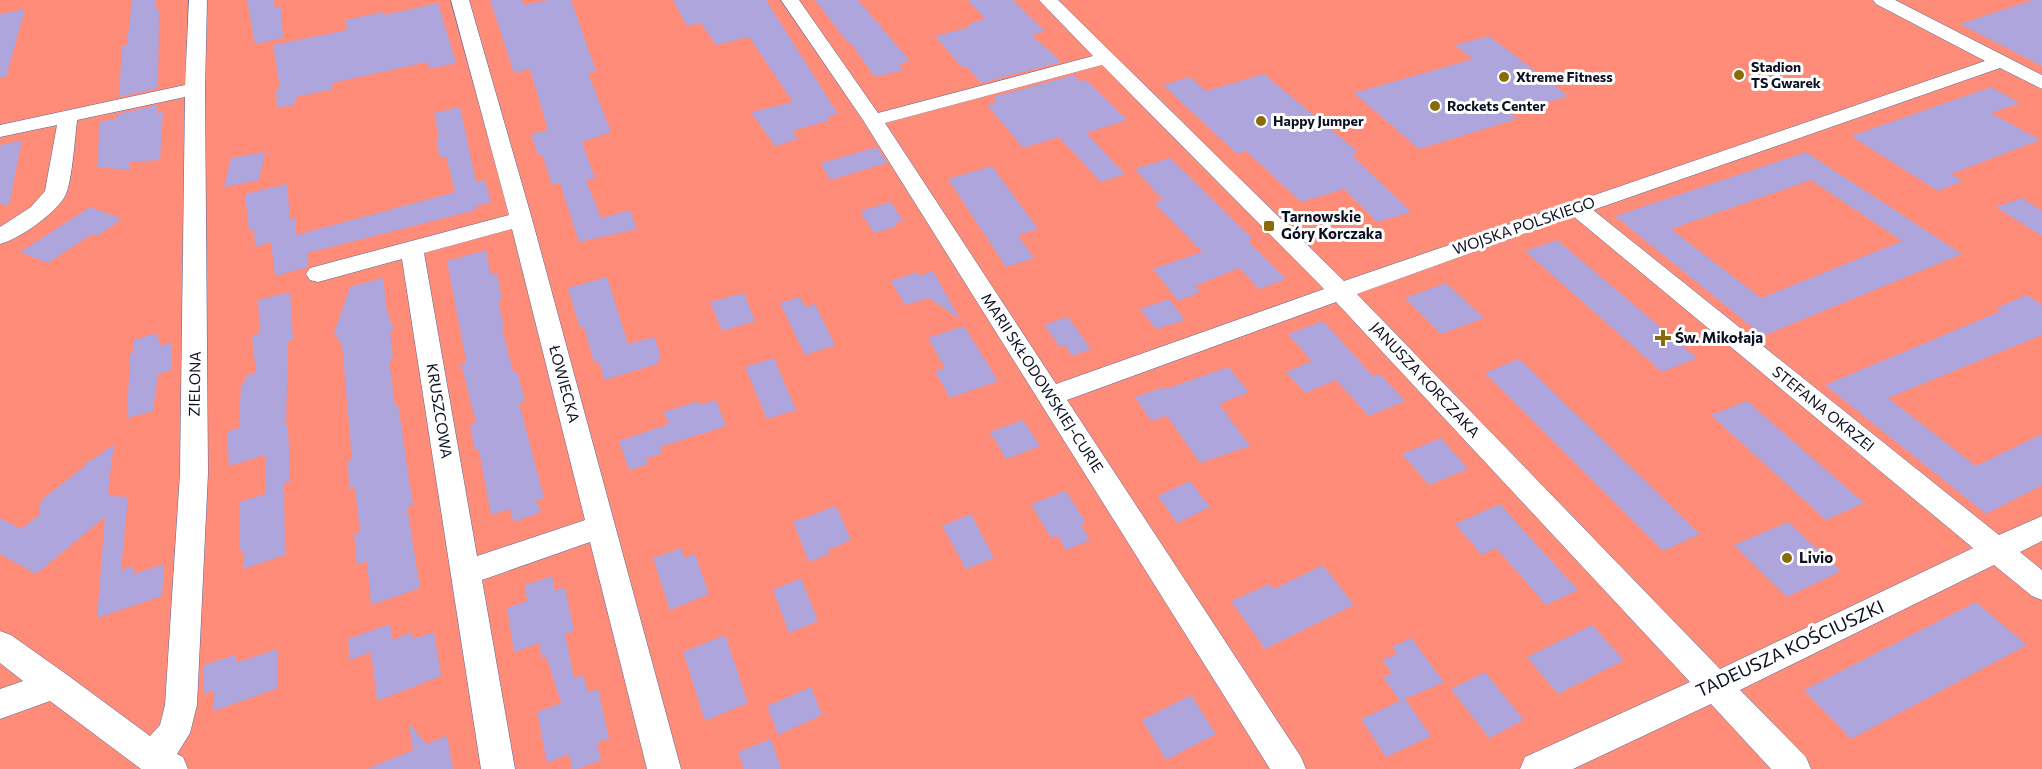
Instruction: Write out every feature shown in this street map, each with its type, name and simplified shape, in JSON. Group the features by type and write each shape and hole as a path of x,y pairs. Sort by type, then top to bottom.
{"street":[{"name":"ZIELONA","path":"162,764 181,705 194,473 195,89 198,0"},
{"name":"ŁOWIECKA","path":"460,0 521,219 664,769"},
{"name":"MARII SKŁODOWSKIEJ-CURIE","path":"790,0 873,120 1289,769"},
{"name":"JANUSZA KORCZAKA","path":"1048,0 1340,291 1794,769"},
{"path":"1882,0 2042,83"},
{"path":"873,120 1106,58"},
{"name":"WOJSKA POLSKIEGO","path":"1050,396 1340,291 2000,62"},
{"path":"0,131 195,89"},
{"path":"0,237 39,212 56,193 68,116"},
{"name":"STEFANA OKRZEI","path":"1577,208 2042,587"},
{"path":"318,274 521,219"},
{"name":"KRUSZCOWA","path":"412,248 498,769"},
{"path":"465,573 601,526"},
{"name":"TADEUSZA KOŚCIUSZKI","path":"1537,769 1741,674 2042,528"},
{"path":"0,645 162,764"},
{"path":"0,704 55,684"}],"shaded area":[{"path":"0,0 2042,0 2042,769 0,769"}],"building":[{"path":"132,0 156,0 156,10 159,10 158,88 119,97 122,46 127,45"},
{"path":"247,0 274,0 275,8 281,7 283,38 255,44"},
{"path":"490,0 522,0 524,5 548,0 571,0 596,71 588,73 611,132 582,142 595,178 586,180 601,218 630,210 637,229 579,242 560,183 552,185 542,154 538,156 531,134 548,130 530,69 514,73"},
{"path":"673,0 766,0 838,114 828,116 830,120 792,131 798,139 775,146 751,112 793,102 749,37 716,45 701,23 687,26"},
{"path":"815,0 858,0 910,61 899,64 903,70 875,77"},
{"path":"968,0 1013,0 1045,31 1032,35 1061,62 981,83 966,66 962,67 935,36 970,27 968,24 985,19"},
{"path":"2032,0 2042,0 2042,66 1960,24"},
{"path":"438,3 456,63 429,69 428,62 332,83 333,89 296,97 296,104 277,108 276,89 280,88 273,45 347,30 345,20 383,12 383,15"},
{"path":"25,9 6,77 0,77 0,14"},
{"name":"Rockets Center","path":"1489,36 1568,96 1510,113 1517,119 1419,149 1354,93 1473,59 1455,45"},
{"name":"Happy Jumper","path":"1264,74 1358,152 1352,155 1411,212 1377,222 1344,189 1301,202 1246,151 1237,154 1163,85 1190,77 1206,91"},
{"path":"1074,75 1081,82 1086,80 1127,120 1086,133 1125,174 1101,182 1059,137 1023,148 987,105 997,102 993,97"},
{"path":"1991,87 2020,103 1991,113 2040,140 1951,174 1963,181 1938,191 1851,136"},
{"path":"158,105 158,113 163,112 160,160 130,162 129,170 98,167 99,122 118,118 118,114"},
{"path":"460,107 476,182 485,180 491,202 475,206 476,210 307,253 308,267 275,276 271,242 255,247 254,229 249,231 245,194 287,184 290,219 295,218 296,235 455,192 446,156 440,158 434,113"},
{"path":"22,140 9,205 0,204 0,145"},
{"path":"877,147 887,163 830,180 821,163"},
{"path":"265,152 259,180 224,187 231,158"},
{"path":"1806,152 1962,254 1763,336 1615,216","holes":["1811,180 1902,241 1761,298 1671,229"]},
{"path":"1170,158 1253,239 1248,241 1286,279 1259,289 1239,268 1195,286 1200,292 1178,301 1153,269 1202,252 1154,203 1163,200 1135,169"},
{"path":"992,166 1038,229 1018,235 1034,258 1006,267 948,179"},
{"path":"2022,198 2042,211 2042,236 1996,207"},
{"path":"891,202 903,221 895,223 897,226 874,233 860,211"},
{"path":"90,207 122,219 97,236 92,234 48,263 20,252"},
{"path":"1557,240 1697,358 1662,372 1525,251"},
{"path":"486,250 491,275 497,273 502,300 498,301 504,328 502,328 513,372 517,371 525,401 519,403 544,498 536,500 541,512 514,522 510,509 491,515 479,450 475,451 470,425 476,423 461,364 465,363 465,355 447,261"},
{"path":"933,271 960,319 929,298 905,305 891,281 917,272 919,276"},
{"path":"607,277 628,344 654,337 661,356 657,358 660,363 604,380 599,361 594,363 584,327 580,328 568,288"},
{"path":"383,278 387,312 394,330 390,331 393,360 389,361 413,505 407,507 420,588 371,605 367,561 357,565 354,535 360,532 355,488 350,489 347,461 352,460 342,345 334,333 350,287"},
{"path":"1446,283 1484,318 1441,334 1405,298"},
{"path":"290,292 293,339 288,341 286,425 288,425 290,482 284,483 285,555 243,569 243,550 239,552 239,502 265,494 265,455 229,466 227,432 239,428 241,384 247,375 256,373 252,336 260,333 258,300"},
{"path":"744,293 755,321 722,331 710,302"},
{"path":"2027,295 2042,305 2042,335 1888,398 1976,466 2042,434 2042,485 1986,514 1825,385 2001,311 1996,308"},
{"path":"800,297 805,307 815,304 835,345 805,355 780,303"},
{"path":"1169,299 1185,320 1156,329 1140,309"},
{"path":"1068,317 1091,349 1072,356 1065,345 1060,347 1044,325"},
{"path":"1323,321 1373,376 1380,374 1405,401 1369,416 1336,380 1305,393 1286,372 1312,361 1288,334"},
{"path":"964,326 998,381 950,398 935,371 945,368 928,338"},
{"path":"157,333 160,346 172,342 171,370 158,374 153,411 127,418 130,354 133,353 134,340"},
{"path":"774,358 796,410 767,419 745,367"},
{"path":"1519,359 1700,534 1663,551 1485,373"},
{"path":"1228,367 1249,392 1219,404 1250,446 1200,463 1167,416 1151,421 1135,397 1164,387 1166,389"},
{"path":"716,400 726,426 660,447 662,453 646,459 648,464 629,470 619,441 669,424 663,412 699,401 700,405"},
{"path":"1747,401 1864,503 1826,520 1711,415"},
{"path":"1023,420 1040,446 1006,459 990,432"},
{"path":"1441,438 1468,469 1429,485 1402,454"},
{"path":"114,444 108,491 110,498 110,496 128,497 121,570 134,566 134,574 164,564 162,596 97,618 105,517 36,574 0,554 0,518 21,529 39,515 41,500 85,466 86,462"},
{"path":"1190,481 1210,507 1177,523 1158,496"},
{"path":"1066,491 1086,523 1081,525 1090,540 1066,550 1057,535 1051,538 1031,504"},
{"path":"1500,504 1578,590 1546,605 1496,548 1482,555 1455,524"},
{"path":"836,506 851,540 828,550 829,554 809,562 793,522"},
{"path":"971,514 994,558 966,569 942,526"},
{"name":"Livio","path":"1788,522 1841,571 1787,597 1734,545"},
{"path":"681,548 685,558 695,554 709,594 670,610 653,558"},
{"path":"1323,565 1354,605 1265,649 1231,601 1270,584 1274,589"},
{"path":"552,576 555,591 565,587 574,631 565,634 574,678 583,675 588,692 598,689 609,738 597,743 601,760 578,769 572,769 569,754 547,763 537,712 561,703 546,656 542,658 539,643 514,652 507,608 527,601 525,585"},
{"path":"801,578 818,621 789,633 773,590"},
{"path":"1976,602 2027,645 1851,739 1804,690"},
{"path":"390,624 392,640 412,632 413,639 434,632 441,676 377,701 371,652 350,660 348,639"},
{"path":"1592,625 1624,660 1558,694 1527,657"},
{"path":"725,635 748,703 705,721 683,652"},
{"path":"1411,638 1444,682 1405,699 1431,736 1386,757 1361,719 1400,701 1383,677 1392,673 1382,660 1397,654 1392,647"},
{"path":"277,649 278,688 214,711 214,690 203,694 204,665 235,655 235,663"},
{"path":"1485,672 1524,720 1489,738 1451,689"},
{"path":"811,687 822,715 778,735 767,706"},
{"path":"1191,695 1216,734 1166,760 1142,720"},
{"path":"409,723 426,744 447,736 453,769 367,769 413,750"},
{"path":"771,739 781,769 744,769 738,752"}],"place":[{"name":"Stadion TS Gwarek","path":"1739,75"},
{"name":"Xtreme Fitness","path":"1504,77"},
{"name":"Rockets Center","path":"1435,106"},
{"name":"Happy Jumper","path":"1261,121"},
{"name":"Tarnowskie Góry Korczaka","path":"1269,226"},
{"name":"Św. Mikołaja","path":"1663,338"},
{"name":"Livio","path":"1787,558"}]}
